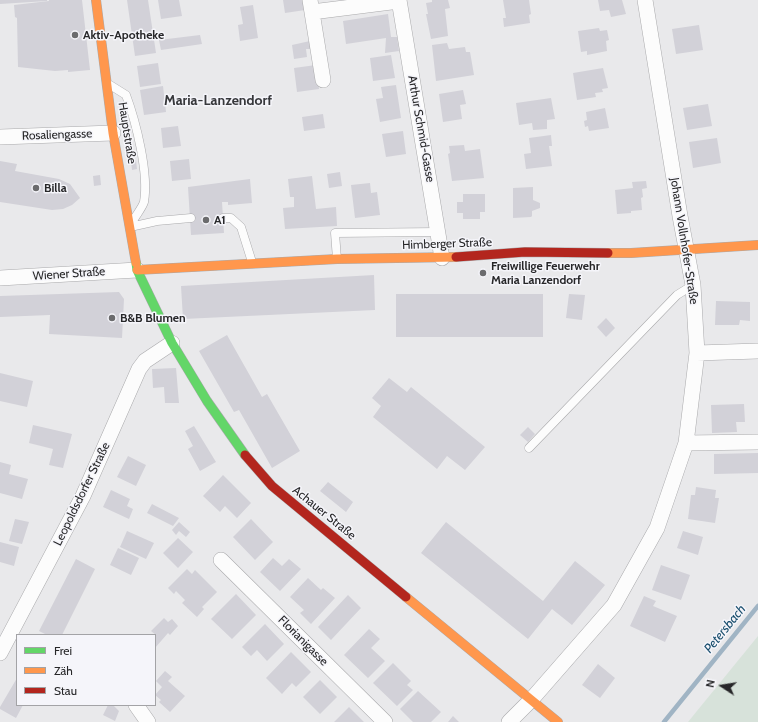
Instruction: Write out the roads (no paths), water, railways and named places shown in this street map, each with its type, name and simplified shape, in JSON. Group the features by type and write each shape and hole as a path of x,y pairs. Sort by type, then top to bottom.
{"main road":[{"name":"Hauptstraße","path":"96,0 113,132 137,270"},
{"name":"Himberger Straße","path":"137,270 252,262 337,259 442,258 525,252 611,253 758,245"},
{"name":"Achauer Straße","path":"137,270 172,343 207,401 241,450 272,486 558,722"}],"street":[{"name":"Arthur Schmid-Gasse","path":"323,80 312,6 399,0 442,258"},
{"name":"Johann Vollnhofer-Straße","path":"509,722 531,700 614,605 657,528 686,443 697,353 693,285 645,0"},
{"name":"Rosaliengasse","path":"0,137 113,132"},
{"name":"Wiener Straße","path":"0,278 137,270"},
{"name":"Leopoldsdorfer Straße","path":"0,653 15,634 83,496 139,368 145,361 172,343"},
{"path":"697,353 758,351"},
{"path":"686,443 758,442"},
{"name":"Florianigasse","path":"221,560 385,722"},
{"path":"137,706 148,722"}],"lane":[{"path":"108,84 126,94 135,119 143,166 144,203 130,227"},
{"path":"130,227 157,221 191,218"},
{"path":"223,218 231,218 241,227 252,262"},
{"path":"337,259 335,233 438,232"},
{"path":"529,448 678,295 693,285"}],"waterway":[{"name":"Petersbach","path":"664,722 758,606"}],"place":[{"name":"Aktiv-Apotheke","path":"75,35"},
{"name":"Billa","path":"36,188"},
{"name":"A1","path":"206,220"},
{"name":"Freiwillige Feuerwehr Maria Lanzendorf","path":"483,273"},
{"name":"B&B Blumen","path":"112,318"}],"district":[{"name":"Maria-Lanzendorf","path":"218,101"}]}
